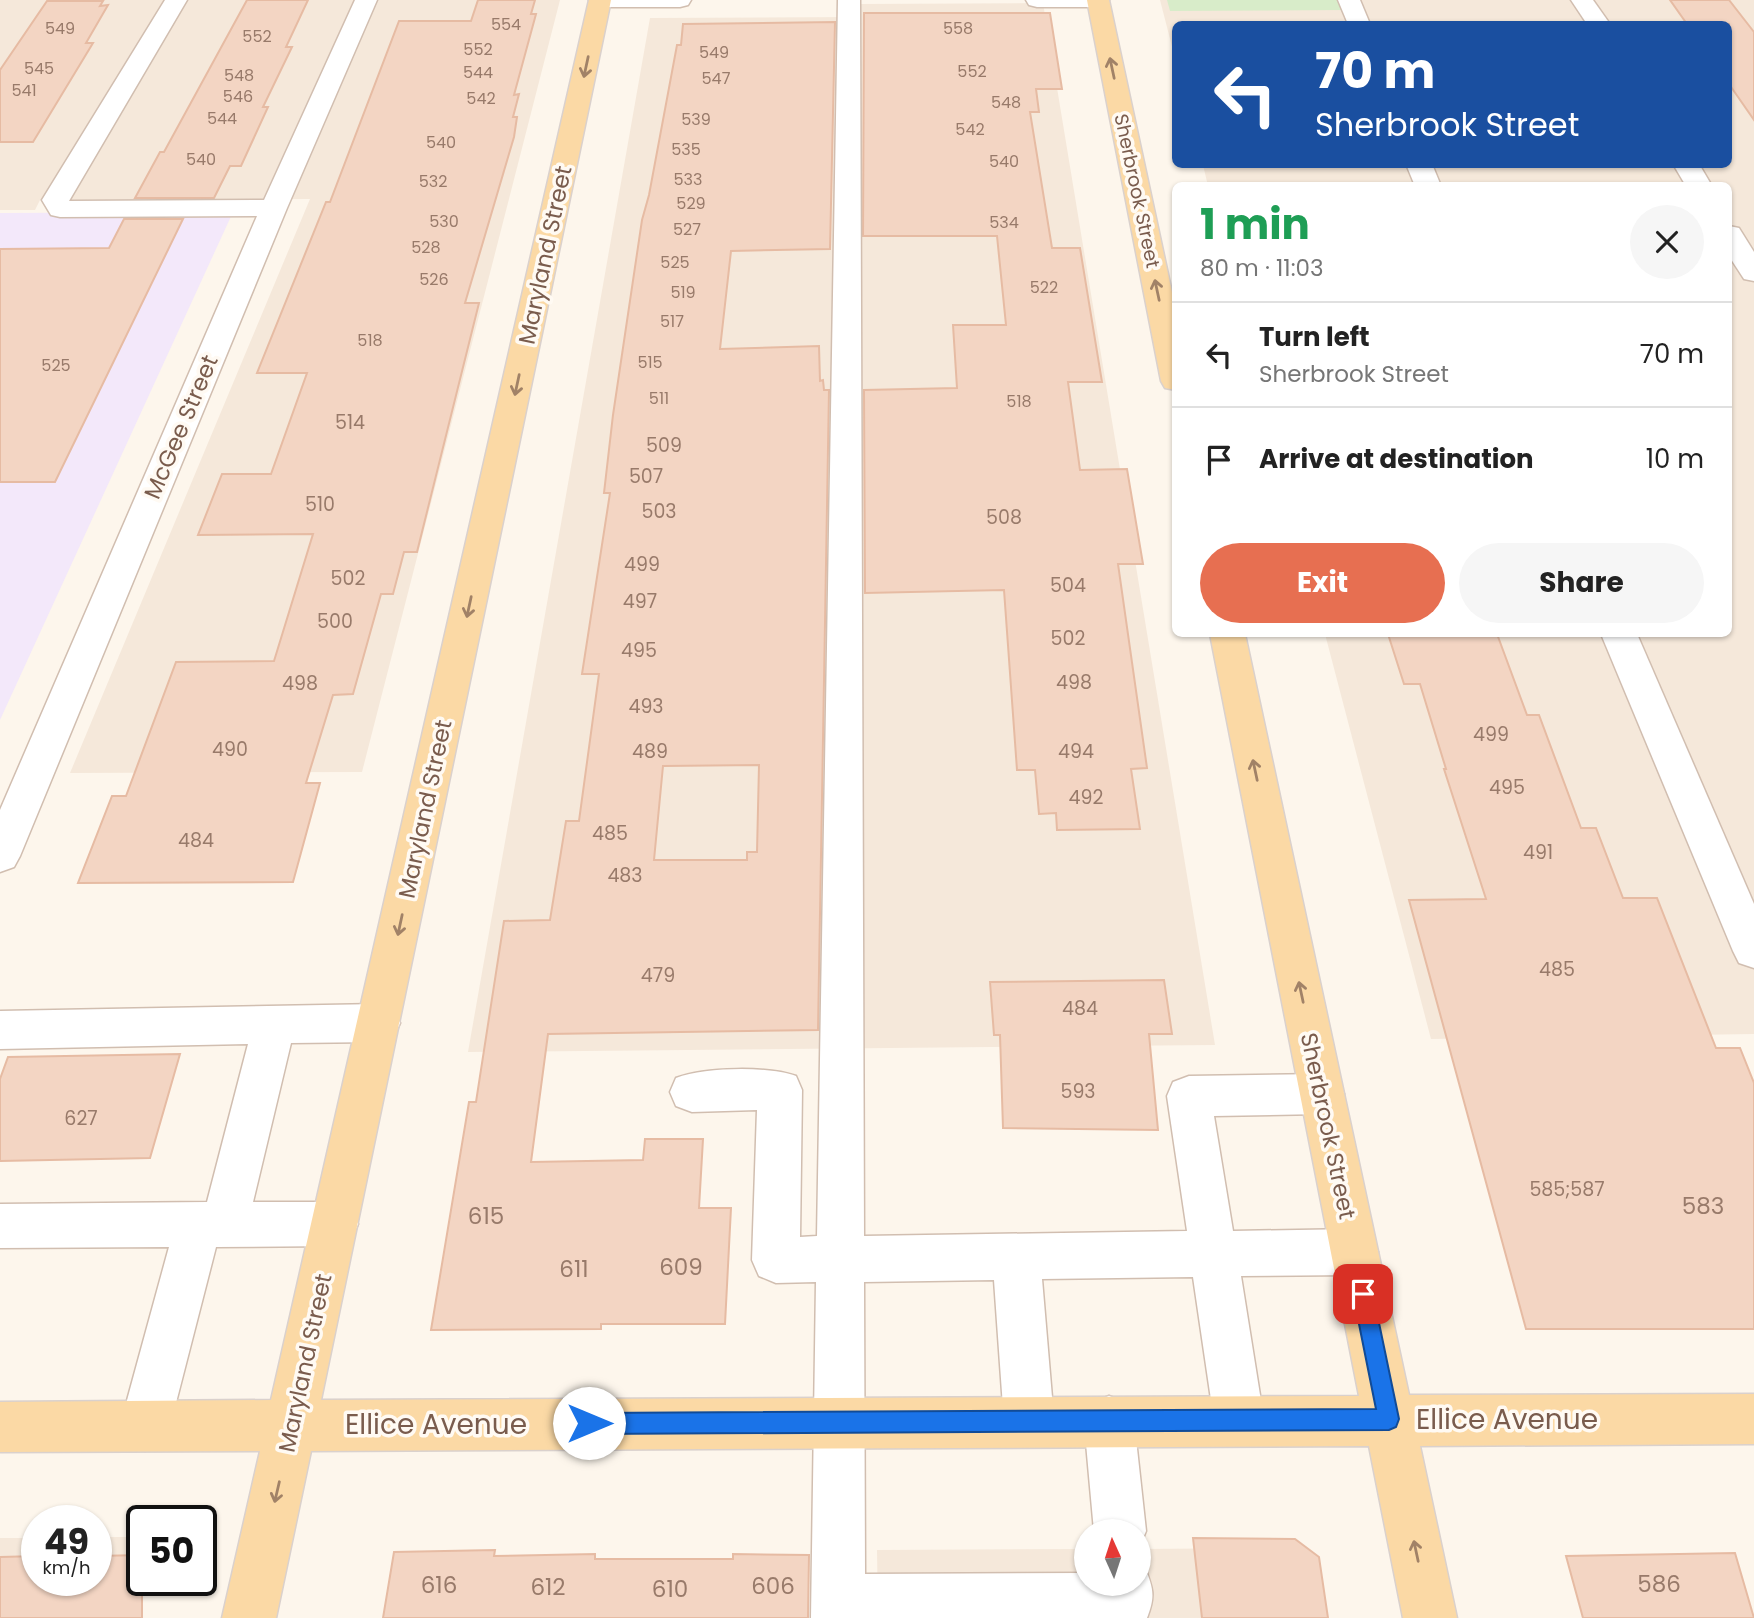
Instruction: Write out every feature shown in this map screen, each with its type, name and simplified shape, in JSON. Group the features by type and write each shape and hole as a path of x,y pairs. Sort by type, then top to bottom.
{"main road":[{"name":"Maryland Street","path":"249,1618 600,0"},
{"name":"Sherbrook Street","path":"1098,0 1172,361"},
{"name":"Sherbrook Street","path":"1229,637 1430,1618"},
{"name":"Ellice Avenue","path":"0,1427 1754,1419"}],"street":[{"path":"176,0 55,200 60,209 274,208"},
{"name":"McGee Street","path":"0,856 274,208 366,0"},
{"path":"600,0 680,0"},
{"path":"849,0 838,1610 1127,1600 1126,1596"},
{"path":"1037,0 1098,0"},
{"path":"1349,0 1358,21"},
{"path":"1582,0 1596,21"},
{"path":"1732,239 1754,273"},
{"path":"1620,637 1754,951"},
{"path":"0,1030 379,1023"},
{"path":"145,1426 274,1025"},
{"path":"692,1092 780,1090 776,1260 1354,1252"},
{"path":"1239,1420 1189,1096 1322,1094"},
{"path":"0,1226 335,1224"},
{"path":"1016,1256 1029,1421"},
{"path":"1109,1421 1119,1519"}],"shaded area":[{"path":"0,0 560,0 362,772 70,773 310,199 40,200 35,210 0,210"},
{"path":"1160,0 1754,0 1754,1034 1431,1039 1326,637 1732,637 1732,182 1207,182 1204,168 1732,168 1732,21 1172,21 1172,46"},
{"path":"1043,3 1215,1045 468,1052 650,18 859,17 859,4"},
{"path":"233,212 0,720 0,213"},
{"path":"112,1537 126,1537 126,1596 140,1596 135,1618 0,1618 0,1538 21,1538 21,1596 112,1596"},
{"path":"1277,1548 1288,1618 878,1618 877,1550 1074,1549 1074,1596 1152,1596 1152,1549"}],"green space":[{"path":"1167,0 1344,0 1348,10 1170,11"}],"building":[{"path":"247,0 308,0 286,47 292,47 263,107 268,107 241,166 230,166 214,198 135,198 160,152 164,152"},
{"path":"478,0 535,0 531,14 536,14 514,95 519,94 513,117 517,117 514,137 465,303 479,303 417,552 404,552 393,594 381,594 353,694 333,695 306,783 320,783 293,882 78,883 112,796 126,796 176,662 274,661 313,534 198,535 222,474 271,474 307,373 257,373 326,202 330,202 399,21 471,21"},
{"path":"1670,0 1729,0 1754,32 1754,120 1732,88 1732,21 1685,21"},
{"path":"47,1 103,1 100,6 108,5 86,43 93,43 33,142 0,142 0,70"},
{"path":"864,13 1050,13 1062,89 1036,89 1039,112 1030,112 1052,248 1080,248 1102,382 1068,382 1080,470 1127,469 1143,564 1118,564 1147,768 1131,769 1140,829 1057,830 1056,813 1039,814 1035,770 1017,770 1004,590 865,593 864,390 957,388 953,325 1006,325 997,236 863,236"},
{"path":"835,22 830,249 731,251 720,349 819,346 820,381 823,380 824,390 829,390 818,1030 548,1034 531,1162 643,1160 645,1139 703,1139 699,1208 731,1208 725,1324 601,1324 601,1329 431,1330 469,1102 476,1102 504,921 550,920 566,821 579,821 599,674 582,674 610,493 604,493 613,415 642,220 677,45 681,45 683,24","holes":["759,765 757,852 747,852 747,860 654,860 663,766"]},
{"path":"124,219 183,219 55,482 0,482 0,249 109,248"},
{"path":"1389,637 1498,637 1527,715 1539,715 1581,828 1596,828 1623,898 1657,898 1716,1048 1740,1048 1754,1083 1754,1329 1526,1329 1409,900 1486,899 1420,684 1404,684"},
{"path":"1164,980 1172,1034 1149,1034 1158,1130 1003,1128 1000,1035 994,1035 990,982"},
{"path":"180,1054 150,1158 0,1161 0,1079 8,1057"},
{"path":"1193,1538 1295,1539 1319,1557 1328,1618 1202,1618"},
{"path":"495,1550 494,1556 595,1554 595,1559 733,1559 733,1554 809,1555 808,1618 383,1618 394,1552"},
{"path":"1735,1553 1754,1618 1583,1618 1566,1556"},
{"path":"126,1555 126,1596 142,1596 142,1618 0,1618 0,1557 21,1556 21,1596 112,1596 112,1556"}],"route":[{"path":"589,1423 1389,1419 1363,1294"}]}
